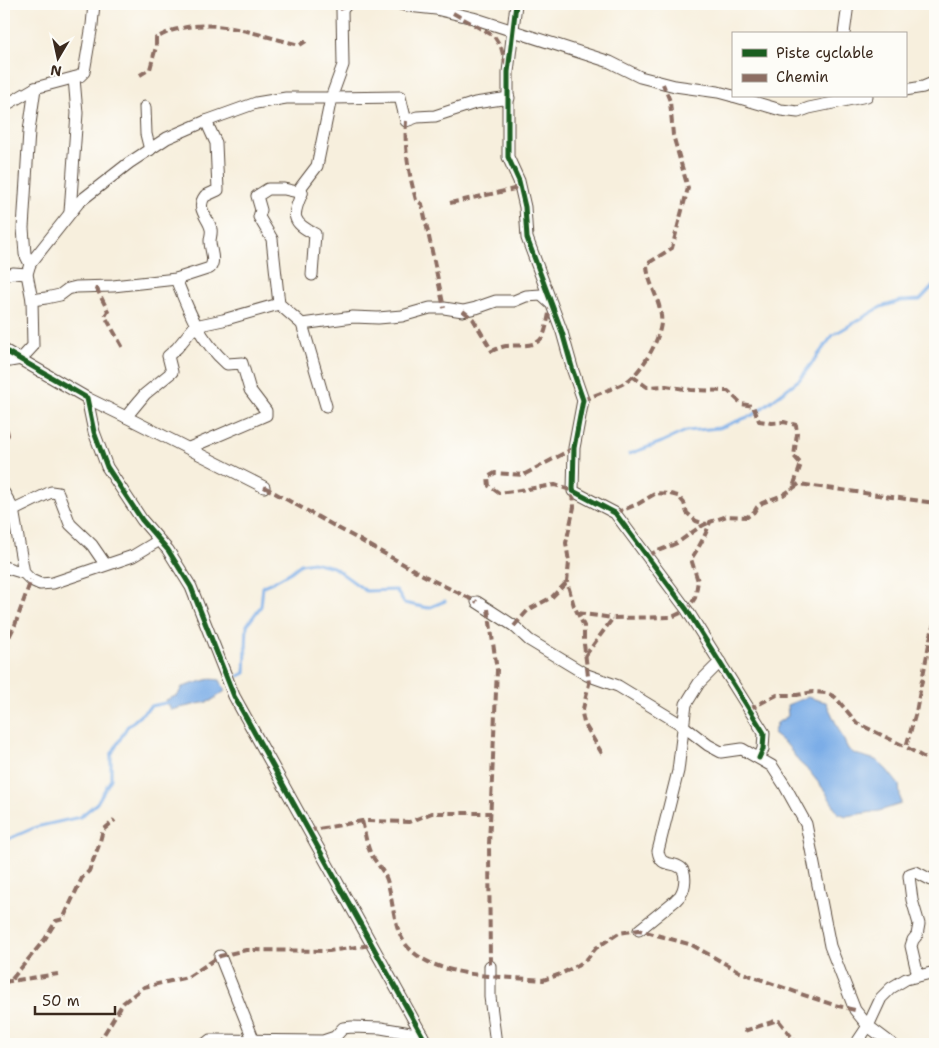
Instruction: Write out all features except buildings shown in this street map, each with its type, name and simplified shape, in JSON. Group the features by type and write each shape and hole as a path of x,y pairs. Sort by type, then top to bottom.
{"street":[{"path":"4,106 34,88 74,78 84,72 94,4"},
{"path":"312,276 315,234 301,227 296,219 296,208 302,193 301,187 317,166 331,98 344,65 342,10 348,4"},
{"path":"400,4 451,12 610,62 640,78 732,96"},
{"path":"516,4 508,72 508,157 519,182 525,206 527,238 562,332 583,400 574,448 573,491 615,513 687,610 764,733 763,750 759,758"},
{"path":"844,32 848,4"},
{"path":"70,212 77,112 74,78"},
{"path":"906,90 923,87 935,82"},
{"path":"4,362 21,359 33,346 32,300 29,269 24,254 23,228 34,88"},
{"path":"4,275 29,269 78,202 129,163 167,138 206,121 256,103 286,98 400,97 406,121 435,116 475,103 509,98"},
{"path":"740,98 781,110 798,112 856,98"},
{"path":"809,108 815,98"},
{"path":"145,108 146,134 150,150"},
{"path":"32,300 60,295 68,289 76,287 112,286 176,279 205,270 212,265 211,228 203,215 202,204 204,196 218,190 217,158 216,143 206,121"},
{"path":"302,193 284,189 268,189 257,196 261,210 259,218 272,239 279,304 302,324 326,406"},
{"path":"176,279 195,326 203,338 227,364 242,363 250,390 266,413 188,448"},
{"path":"302,324 353,318 402,316 430,308 470,310 496,301 514,301 526,296 541,295 551,304"},
{"path":"126,416 145,394 172,372 168,356 195,326 279,304"},
{"path":"4,350 87,398 264,486"},
{"path":"87,398 94,432 107,467 142,520 158,541 168,550 191,586 234,696 424,1040"},
{"path":"8,512 51,492 58,493 70,524 92,546 105,564"},
{"path":"4,493 24,573 30,580 40,584 53,583 133,556 158,541"},
{"path":"4,567 24,573"},
{"path":"477,602 514,626 529,640 587,675 618,686 682,725 721,752 742,749 772,766 806,824 830,946 855,1010 868,1026 892,1044"},
{"path":"639,930 681,894 684,885 683,870 679,866 662,861 658,851 678,771 686,704 700,683 720,662"},
{"path":"918,976 911,946 920,924 912,900 909,876 916,872 935,882"},
{"path":"220,956 254,1041"},
{"path":"490,966 490,997 496,1044"},
{"path":"856,1044 868,1026 881,998 891,988 906,979 935,972"},
{"path":"205,1044 210,1040 323,1041 335,1037 343,1028 352,1027 381,1028 424,1040"}],"water":[{"path":"210,679 220,680 225,691 211,701 171,710 166,700 178,695 182,687"},
{"path":"807,697 826,702 848,749 855,754 876,760 887,770 899,785 901,804 879,811 846,816 838,813 825,791 809,771 799,762 788,746 773,734 777,723 788,716 787,705"}],"waterway":[{"path":"629,454 686,431 719,428 753,415 800,379 833,335 881,307 901,301 920,300 935,284"},
{"path":"239,676 245,673 247,625 261,606 263,586 291,572 301,564 313,562 333,567 366,591 396,590 404,603 428,608 445,601"},
{"path":"4,841 36,827 80,817 97,803 111,779 111,755 127,727 151,706 170,702"}],"marked path":[{"path":"340,4 342,10"},
{"path":"453,13 494,36 501,47 506,65"},
{"path":"140,75 150,69 156,47 156,38 169,31 194,26 224,27 300,45 306,41"},
{"path":"583,400 621,385 632,377 645,362 659,332 661,315 649,277 647,264 672,248 688,188 673,135 670,101 663,84"},
{"path":"406,121 406,151 411,180 416,200 422,204 444,308"},
{"path":"450,203 514,189 519,181"},
{"path":"96,287 108,311 105,316 123,348"},
{"path":"463,311 473,319 492,351 506,346 536,343 540,340 544,333 551,306"},
{"path":"632,376 647,387 666,386 691,390 728,391 742,404 753,406 759,421 784,422 796,425 797,434 794,456 801,464 792,490"},
{"path":"4,418 8,435 4,439"},
{"path":"574,448 523,475 495,473 488,477 489,486 499,493 555,485 573,491 574,507 566,543 569,562 567,582 574,606 584,626 584,644 589,684 582,713 584,723 604,757"},
{"path":"585,656 613,618 672,617 687,610 695,598 698,581 691,559 702,541 710,522 727,516 747,517 762,503 783,495 799,484 935,503"},
{"path":"264,487 432,580 477,602"},
{"path":"615,513 638,504 656,493 670,494 678,496 684,503 687,513 696,521 706,524"},
{"path":"648,556 677,543 708,523"},
{"path":"4,647 15,625 31,580"},
{"path":"514,626 528,610 552,597 567,582"},
{"path":"488,609 497,670 489,844 490,966"},
{"path":"577,613 613,618"},
{"path":"935,620 916,712 906,747 935,764"},
{"path":"749,709 777,695 797,695 813,692 827,693 835,697 857,723 906,747"},
{"path":"308,831 362,821 409,822 432,813 491,813"},
{"path":"12,979 45,939 56,921 63,919 82,878 89,871 103,830 115,820"},
{"path":"362,821 369,850 387,880 400,935 416,954 431,963 468,973 543,980 577,966 587,959 596,948 619,933 639,930 692,945 740,972 834,1005 855,1010"},
{"path":"98,1044 123,1003 144,987 188,977 220,956 246,950 329,951 371,945"},
{"path":"4,982 58,974"},
{"path":"744,1031 779,1021 797,1044"}],"cycle path":[{"path":"516,4 508,72 508,157 519,181 525,207 527,238 562,332 583,400 574,448 573,491 615,513 687,610 764,733 763,749 759,758"},
{"path":"4,350 87,398 94,432 107,467 142,520 168,550 191,587 234,696 427,1044"}]}
